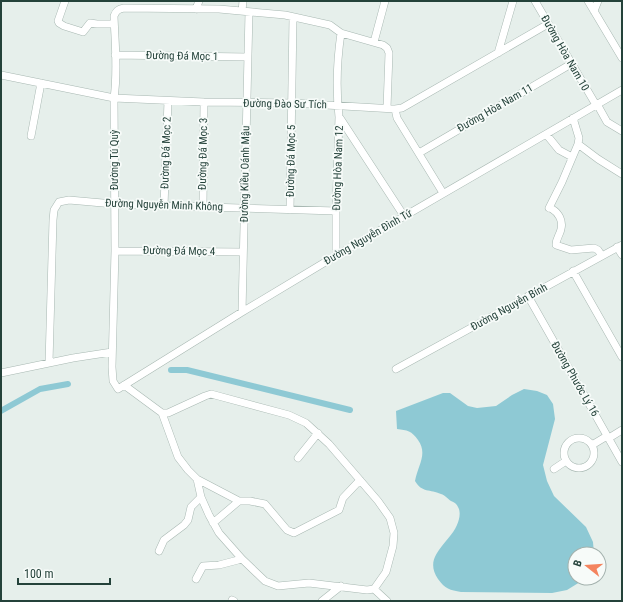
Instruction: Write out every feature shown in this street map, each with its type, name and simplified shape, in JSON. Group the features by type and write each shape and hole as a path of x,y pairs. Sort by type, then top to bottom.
{"street":[{"path":"65,1 58,21 59,23 83,32 90,23 114,24 114,16 116,12 119,9 124,8 246,11 293,17 330,25 341,33 386,46 389,51 387,108"},
{"path":"196,9 199,1"},
{"name":"Đường Kiều Oánh Mậu","path":"242,312 248,57 246,11 243,1"},
{"path":"374,42 386,1"},
{"path":"498,53 513,1"},
{"name":"Đường Hòa Nam 10","path":"535,1 571,64 607,122 622,131"},
{"path":"588,1 622,58"},
{"path":"594,11 598,1"},
{"name":"Đường Đá Mọc 5","path":"290,210 293,17"},
{"name":"Đường Tú Quỳ","path":"114,24 116,89 114,98 115,251 112,352 113,381 118,390"},
{"name":"Đường Đào Sư Tích","path":"1,75 114,98 168,101 292,103 395,109 402,108 548,24"},
{"name":"Đường Hòa Nam 12","path":"336,256 339,54 341,33"},
{"name":"Đường Đá Mọc 1","path":"116,55 248,57"},
{"name":"Đường Hòa Nam 11","path":"419,153 571,64"},
{"path":"31,136 41,83"},
{"name":"Đường Nguyễn Đình Tứ","path":"118,390 242,312 336,256 622,90"},
{"name":"Đường Đá Mọc 2","path":"164,206 168,101"},
{"name":"Đường Đá Mọc 3","path":"203,207 204,102"},
{"path":"395,109 397,118 444,193"},
{"path":"339,117 404,216"},
{"path":"573,118 579,138 578,144 550,208 558,214 562,226 556,239 556,245 571,250 594,248 598,250 602,256"},
{"path":"546,134 559,150 572,157"},
{"path":"578,144 622,174"},
{"name":"Đường Nguyễn Minh Không","path":"49,363 54,210 59,202 68,200 164,206 336,210"},
{"path":"620,246 622,255"},
{"name":"Đường Nguyễn Bính","path":"396,369 620,246"},
{"name":"Đường Đá Mọc 4","path":"115,251 243,252"},
{"path":"573,271 622,357"},
{"name":"Đường Phước Lý 16","path":"528,296 622,462"},
{"path":"1,373 112,352"},
{"path":"124,385 162,413 178,457 197,479 239,501 250,501 265,504 287,530 294,534 315,521 339,510 343,498 360,480"},
{"path":"162,413 175,411 211,394 289,415 306,422 329,444 378,501 390,518 394,533 393,546 386,572 374,590"},
{"path":"592,445 622,430"},
{"path":"298,458 318,433"},
{"path":"584,438 592,445 594,454 587,466 577,468 566,461 564,449 570,441 584,438"},
{"path":"554,468 566,461"},
{"path":"197,479 201,497 219,533 242,559 265,581 278,586 310,583 374,590 387,601"},
{"path":"159,551 164,540 184,525 188,520 191,507 201,497"},
{"path":"213,523 239,501"},
{"path":"196,579 203,566 219,565 242,559"},
{"path":"322,601 341,586"}],"water":[{"path":"524,389 537,391 547,395 553,404 555,419 543,465 547,481 554,496 586,527 593,546 567,546 567,586 574,586 567,590 552,593 461,592 451,590 445,587 438,579 434,570 433,562 440,548 456,527 460,513 458,506 444,495 423,489 415,481 422,455 421,445 416,437 411,433 397,429 396,411 443,393 450,393 468,406 477,408 496,406"}],"waterway":[{"path":"171,370 187,370 350,410"},
{"path":"1,411 40,389 68,384"}]}
